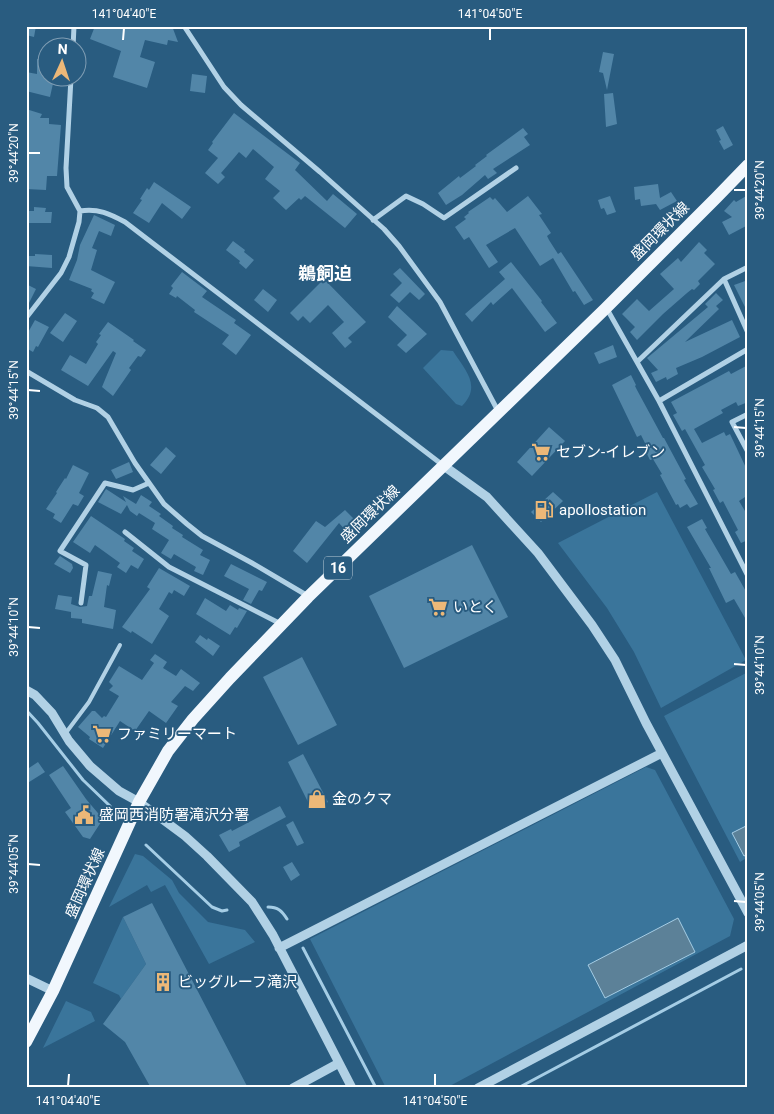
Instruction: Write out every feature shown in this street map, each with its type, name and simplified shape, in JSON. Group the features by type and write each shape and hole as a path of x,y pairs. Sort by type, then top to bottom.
{"main road":[{"name":"盛岡環状線","path":"26,1042 53,992 139,802 168,751 193,719 308,597 499,414 748,165"}],"street":[{"path":"184,26 224,88 240,105 373,220 399,246 440,302 499,414"},
{"path":"26,318 46,294 65,265 74,241 80,210 67,187 66,168 70,88"},
{"path":"373,220 406,196 423,204 444,218 516,168"},
{"path":"80,210 90,209 108,212 125,222 487,497 538,553 592,625 615,660 748,913"},
{"path":"637,362 724,279 748,267"},
{"path":"724,279 748,334"},
{"path":"606,308 659,401 748,576"},
{"path":"659,401 748,349"},
{"path":"26,371 75,400 97,408 108,417 135,464 164,504 202,536 252,563 308,597"},
{"path":"748,414 732,422 748,452"},
{"path":"81,602 86,566 60,552 105,483 133,490 149,483"},
{"path":"125,532 169,567 282,624"},
{"path":"26,690 34,695 52,713 65,734 90,766 119,790 139,802 185,836 252,902 279,948 352,1088"},
{"path":"279,948 662,752"},
{"path":"478,1088 748,945"},
{"path":"26,978 53,992"},
{"path":"293,1088 339,1063"}],"lane":[{"path":"65,734 89,702 120,645"}],"shaded area":[{"path":"441,350 453,351 470,378 471,392 462,406 456,404 423,368"},
{"path":"657,492 746,660 661,708 634,652 607,608 558,543"},
{"path":"748,672 748,857 740,862 664,716"},
{"path":"646,767 655,770 734,919 730,936 446,1088 386,1088 310,939"},
{"path":"748,825 748,854 744,856 732,833"},
{"path":"135,854 143,856 172,880 179,893 208,922 245,930 255,942 209,964 165,885 151,892 147,885 109,907"},
{"path":"123,917 146,964 121,999 119,995 93,983"},
{"path":"678,918 695,952 605,998 588,965"},
{"path":"66,1001 91,1012 95,1021 43,1048"}],"building":[{"path":"26,26 36,26 34,37 26,35"},
{"path":"95,26 131,26 139,29 140,26 172,26 178,42 168,40 167,45 145,40 140,57 155,62 147,88 113,77 121,51 90,39"},
{"path":"603,52 614,54 607,90 603,73 599,72"},
{"path":"38,59 38,88 52,88 50,97 26,91 26,72 37,74"},
{"path":"192,74 207,76 205,93 190,91"},
{"path":"613,93 617,124 606,127 604,94"},
{"path":"26,109 42,114 40,118 49,118 49,124 61,125 57,176 47,176 46,190 26,189"},
{"path":"234,113 300,163 295,170 327,201 333,194 357,214 345,228 305,196 301,200 299,198 286,210 273,198 280,191 265,179 274,167 253,149 246,158 239,152 221,173 225,177 218,184 205,173 218,158 208,150"},
{"path":"723,126 733,145 724,150 716,130"},
{"path":"523,128 528,134 524,137 530,145 493,169 497,173 488,179 485,175 462,195 446,205 438,193 459,176 460,178 476,166 486,155"},
{"path":"154,182 191,207 182,219 162,203 149,223 133,213 142,200 140,199 147,188 149,190"},
{"path":"658,184 660,198 671,192 677,201 660,210 656,204 641,206 640,199 635,200 634,187"},
{"path":"748,195 748,225 729,235 722,222 732,217 724,211 734,200 736,202"},
{"path":"528,196 542,214 539,215 551,233 547,236 549,240 558,254 561,252 593,300 584,305 575,291 573,292 553,258 540,266 515,228 486,245 498,262 489,268 469,237 464,240 455,227 466,219 464,217 468,212 490,197 493,200 495,198 507,212"},
{"path":"610,196 616,212 607,215 604,208 601,209 598,200"},
{"path":"34,207 46,208 45,212 52,212 51,223 27,223 27,211 34,211"},
{"path":"94,215 115,225 111,236 99,231 92,248 97,250 91,270 115,282 104,304 91,298 94,293 91,291 92,289 69,280 77,260 80,245"},
{"path":"233,241 254,260 246,269 239,263 240,261 226,250"},
{"path":"699,242 707,250 704,253 715,264 698,281 700,284 694,290 692,289 663,314 637,340 630,332 635,327 622,314 637,299 649,311 674,289 660,274 678,258 681,262"},
{"path":"35,254 52,255 52,268 26,266 26,256 35,256"},
{"path":"511,262 557,323 545,332 512,288 493,305 491,302 472,322 465,314 505,279 499,272"},
{"path":"400,268 425,294 419,300 410,292 399,303 390,295 402,283 393,274"},
{"path":"182,272 207,291 202,297 236,320 234,323 251,335 236,355 222,344 229,335 194,312 195,310 177,296 176,298 169,294 173,288 171,286"},
{"path":"324,279 366,322 348,338 352,342 345,348 332,333 344,322 328,305 310,323 303,316 298,321 290,313"},
{"path":"748,280 748,313 734,285"},
{"path":"26,284 36,289 26,309"},
{"path":"263,289 277,300 268,312 254,300"},
{"path":"716,293 723,300 716,306 719,309 685,342 732,320 740,337 676,368 678,374 667,380 666,377 656,382 651,373 658,370 647,358 708,307 705,304"},
{"path":"397,306 427,334 406,353 397,345 407,335 388,317"},
{"path":"65,313 77,321 63,342 50,333"},
{"path":"35,320 49,327 38,347 36,346 33,352 26,348 26,336"},
{"path":"108,322 146,350 141,357 138,356 129,368 131,370 113,396 102,387 116,353 113,351 88,386 61,370 70,355 86,364 98,344 96,342 101,335 99,334"},
{"path":"613,345 617,357 599,364 594,353"},
{"path":"748,365 748,402 738,406 736,402 721,410 723,413 694,429 702,443 724,432 726,436 730,434 748,472 748,495 739,501 748,516 748,540 741,543 735,532 738,530 723,501 720,503 713,490 715,489 702,467 705,465 685,429 682,431 673,415 677,413 671,402 729,371 731,374"},
{"path":"631,375 637,390 698,504 690,508 687,504 680,508 678,504 676,505 660,475 662,474 653,459 650,460 645,450 648,449 641,435 637,437 612,385"},
{"name":"セブン-イレブン","path":"549,427 565,441 532,476 517,462"},
{"path":"166,447 176,456 161,474 150,465"},
{"path":"129,462 133,472 116,479 111,470"},
{"path":"73,465 89,473 79,493 84,496 78,506 73,504 61,523 53,518 55,514 46,509"},
{"path":"106,489 126,502 123,496 136,504 141,495 152,502 149,506 161,514 159,516 183,535 182,537 203,550 200,555 210,560 203,575 194,571 196,567 174,554 171,559 161,553 169,540 152,529 155,523 139,513 137,516 130,511 127,505 121,514 98,502"},
{"name":"apollostation","path":"553,492 563,501 541,522 531,512"},
{"path":"345,510 357,522 347,532 339,523 307,563 293,551 316,521 325,527"},
{"path":"91,516 125,539 124,541 134,548 132,551 144,559 138,569 131,565 126,573 117,567 120,563 95,545 90,553 73,542"},
{"path":"702,519 707,528 705,529 731,574 735,572 748,595 748,623 734,599 726,603 709,568 711,568 687,527"},
{"name":"いとく","path":"472,545 508,617 404,668 369,596"},
{"path":"60,556 72,564 73,568 70,573 54,564"},
{"path":"231,564 267,582 262,591 259,590 251,604 243,600 249,589 224,576"},
{"path":"159,568 190,586 184,596 174,590 172,594 169,592 159,609 169,616 152,644 122,627 150,589 147,587"},
{"path":"98,571 112,574 109,586 107,585 104,607 116,610 113,629 82,623 82,619 71,618 71,612 55,609 58,595 72,597 71,604 80,607 87,606 89,596 92,596"},
{"path":"205,598 226,611 230,605 238,610 239,608 247,611 237,628 235,627 230,635 196,614"},
{"path":"200,635 220,646 213,656 195,642"},
{"path":"155,654 167,662 163,668 176,676 181,669 200,683 193,691 185,686 171,702 178,706 166,723 149,711 135,731 120,721 103,748 89,739 90,737 78,727 92,711 95,711 102,718 106,717 119,696 109,690 113,686 109,682 119,666 142,680 154,663 150,660"},
{"path":"302,657 337,725 298,745 263,677"},
{"path":"303,754 328,802 312,810 288,762"},
{"path":"38,762 45,772 26,784 26,770"},
{"path":"63,766 86,799 103,819 90,839 83,837 65,812 71,808 49,775"},
{"path":"280,806 286,817 239,842 240,846 229,852 219,835 231,829 232,831"},
{"path":"293,821 304,843 297,846 286,825"},
{"path":"292,862 300,875 291,881 283,867"},
{"name":"ビッグルーフ滝沢","path":"152,903 248,1088 151,1088 125,1042 103,1024 146,964 123,917"}],"waterway":[{"path":"26,710 83,780 110,806"},
{"path":"146,845 212,907 222,911 227,910"},
{"path":"268,907 279,910 287,919"},
{"path":"303,948 376,1088"},
{"path":"518,1088 741,969"}],"place":[{"name":"セブン-イレブン","path":"541,452"},
{"name":"apollostation","path":"544,510"},
{"name":"いとく","path":"438,607"},
{"name":"ファミリーマート","path":"102,734"},
{"name":"金のクマ","path":"317,799"},
{"name":"盛岡西消防署滝沢分署","path":"84,815"},
{"name":"ビッグルーフ滝沢","path":"163,982"}],"district":[{"name":"鵜飼迫","path":"325,274"}]}
